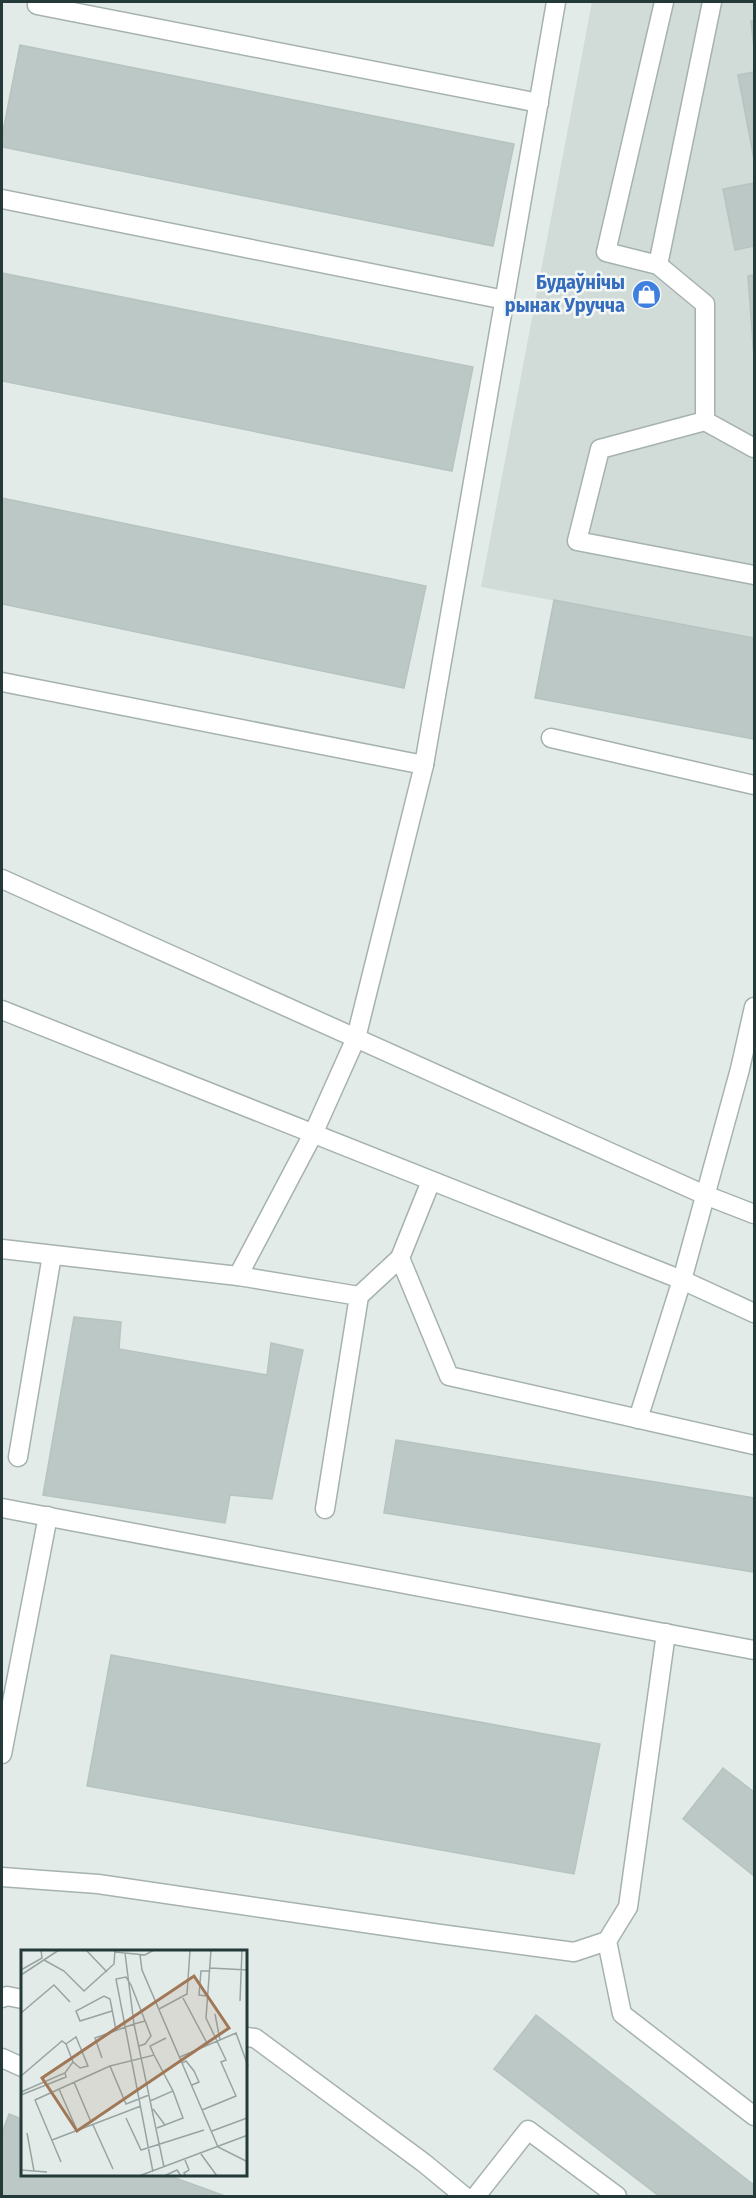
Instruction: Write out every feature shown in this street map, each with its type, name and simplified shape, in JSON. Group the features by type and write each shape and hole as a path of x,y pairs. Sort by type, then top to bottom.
{"lane":[{"path":"238,1276 313,1134 356,1038 424,765 556,2"},
{"path":"664,2 606,252 658,265 705,304 705,421"},
{"path":"658,265 712,2"},
{"path":"37,5 539,103"},
{"path":"2,199 505,300"},
{"path":"754,448 705,421 600,449 577,541 754,575"},
{"path":"2,682 424,765"},
{"path":"551,738 754,785"},
{"path":"2,879 705,1195 754,1214"},
{"path":"638,1419 682,1280 705,1195 747,1071 754,1007"},
{"path":"2,1010 682,1280 754,1313"},
{"path":"325,1509 359,1296 400,1258 431,1181"},
{"path":"2,1249 238,1276 359,1296"},
{"path":"18,1457 52,1255"},
{"path":"400,1258 448,1376 754,1445"},
{"path":"2,1508 754,1650"},
{"path":"2,1754 48,1516"},
{"path":"666,1633 628,1907 608,1941 622,2014 754,2116"},
{"path":"2,1877 98,1884 574,1952 608,1941"},
{"path":"2,1998 21,1999"},
{"path":"248,2037 255,2038 424,2163 464,2196"},
{"path":"2,2058 21,2067"},
{"path":"476,2196 528,2130 616,2196"}],"shaded area":[{"name":"Будаўнічы рынак Уручча","path":"592,2 754,2 754,638 481,587"}],"building":[{"path":"751,21 754,21 754,48"},
{"path":"20,45 514,144 493,246 2,147 2,136"},
{"path":"754,72 754,159 738,75"},
{"path":"754,183 754,246 735,250 723,189"},
{"path":"2,273 473,367 452,471 2,381"},
{"path":"754,275 754,358 748,276"},
{"path":"2,498 426,586 404,688 2,604"},
{"path":"554,600 754,638 754,739 535,698"},
{"path":"74,1317 121,1322 119,1349 267,1375 271,1343 303,1350 272,1499 230,1495 225,1523 43,1495"},
{"path":"396,1440 754,1498 754,1572 384,1513"},
{"path":"111,1655 600,1744 574,1874 87,1786"},
{"path":"723,1768 754,1792 754,1876 683,1819"},
{"path":"536,2015 754,2185 754,2196 659,2196 494,2069"},
{"path":"9,2114 21,2119 21,2177 173,2177 225,2196 2,2196 2,2133"}],"place":[{"name":"Будаўнічы рынак Уручча","path":"646,294"}]}
